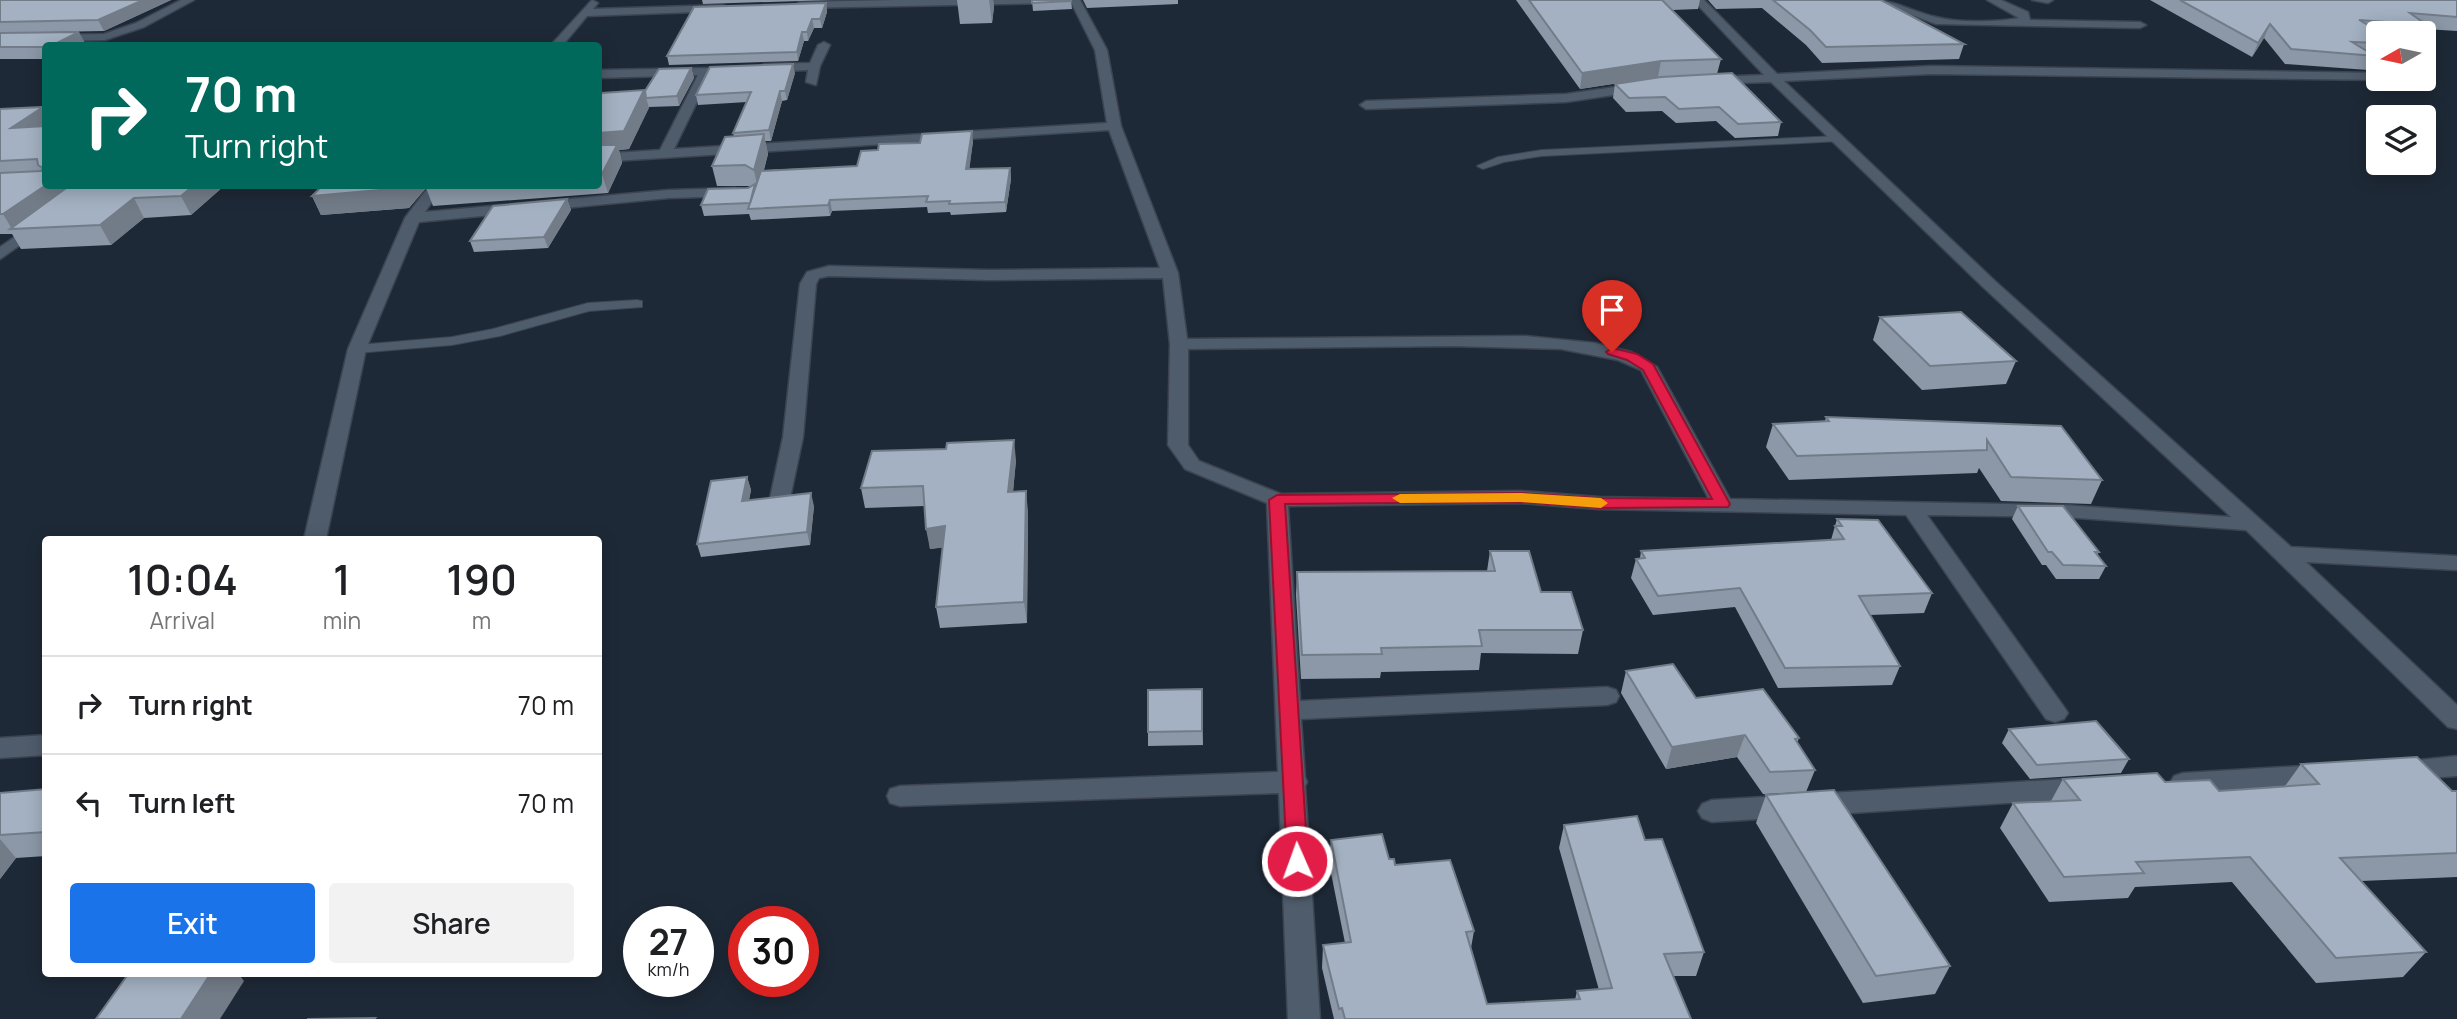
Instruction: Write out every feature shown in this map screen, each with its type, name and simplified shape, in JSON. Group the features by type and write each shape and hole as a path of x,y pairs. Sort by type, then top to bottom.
{"street":[{"path":"0,39 105,37 140,25 190,0"},
{"path":"559,42 595,0"},
{"path":"790,6 1057,0"},
{"path":"1075,0 1101,50 1114,126 1170,273 1180,344 1178,445 1192,465 1221,478 1259,490 1277,500 1521,497 1599,503 2064,510 2150,519 2252,524"},
{"path":"1698,0 1773,77 1989,284 2285,554 2457,720"},
{"path":"1877,0 1936,20 1959,23 2022,18 2140,25"},
{"path":"1992,0 2022,18"},
{"path":"2022,18 2034,8 2037,0 2048,0"},
{"path":"585,13 734,7"},
{"path":"811,82 814,66 824,45"},
{"path":"747,69 814,66"},
{"path":"602,74 713,70 665,154"},
{"path":"1697,82 1931,70 2366,76"},
{"path":"1366,105 1566,98 1658,84"},
{"path":"602,158 1114,126"},
{"path":"316,536 357,349 413,218 434,189"},
{"path":"413,218 670,194 750,192"},
{"path":"0,254 52,216"},
{"path":"779,503 793,437 808,284 813,275 829,271 989,275 1170,273"},
{"path":"1180,344 1507,342 1581,348 1632,357 1648,367 1722,504"},
{"path":"1277,500 1294,782 1304,1019"},
{"path":"1911,507 2055,713"},
{"path":"2285,554 2457,564"},
{"path":"1290,710 1607,696"},
{"path":"0,748 42,745"},
{"path":"2374,771 2457,766"},
{"path":"2154,784 2347,773"},
{"path":"900,796 1294,782"},
{"path":"1712,811 2112,787"}],"lane":[{"path":"1483,166 1502,159 1542,153 1837,139"},
{"path":"357,349 452,341 495,333 588,307 637,304"}],"building":[{"path":"0,0 143,0 98,20 0,22"},
{"path":"1032,0 1071,0 1071,1 1032,3"},
{"path":"1529,0 1662,0 1721,59 1661,61 1582,73"},
{"path":"1773,0 1881,0 1964,44 1826,47 1810,30"},
{"path":"2180,0 2457,0 2457,17 2410,13 2421,21 2359,20 2366,24 2366,43 2352,42 2366,51 2366,55 2291,49 2270,24 2258,43"},
{"path":"826,3 820,19 812,19 807,32 802,32 797,52 667,56 694,7"},
{"path":"79,32 59,42 42,42 42,47 0,47 0,33"},
{"path":"793,64 785,91 780,91 769,130 733,133 751,92 696,95 710,67"},
{"path":"691,68 677,96 646,98 645,91 659,69"},
{"path":"1732,73 1781,122 1738,124 1719,107 1679,109 1665,97 1629,98 1615,84 1661,77"},
{"path":"644,90 624,131 602,133 602,93"},
{"path":"42,107 11,128 42,126 42,167 38,165 37,159 0,161 0,109"},
{"path":"972,131 966,169 1010,168 1005,202 949,204 950,201 926,202 928,196 830,200 828,205 748,209 761,171 857,166 861,151 878,150 879,144 920,143 922,134"},
{"path":"764,134 754,170 745,165 712,166 725,137"},
{"path":"602,145 617,145 602,174"},
{"path":"41,171 42,188 0,214 0,173"},
{"path":"755,184 750,203 701,205 708,189 748,188"},
{"path":"65,189 189,189 181,196 134,198 100,225 10,229"},
{"path":"319,189 391,189 312,196"},
{"path":"567,199 544,237 470,241 493,206"},
{"path":"1961,312 2016,361 1930,366 1880,317"},
{"path":"1826,417 2061,426 2102,480 2011,477 1987,440 1987,450 1797,456 1773,424 1829,421"},
{"path":"1014,440 1008,492 1026,491 1024,602 936,607 945,526 926,529 923,486 861,488 872,451 946,449 947,443"},
{"path":"747,477 742,501 811,493 807,532 697,544 711,481"},
{"path":"2018,506 2063,506 2099,552 2095,552 2106,566 2063,565 2052,552 2048,552"},
{"path":"1837,519 1878,520 1932,593 1859,596 1900,666 1785,668 1740,588 1658,596 1636,559 1645,558 1641,551 1844,539 1835,526 1842,526"},
{"path":"1490,551 1529,551 1541,592 1571,592 1583,630 1479,630 1482,646 1381,648 1382,654 1302,655 1297,572 1495,571"},
{"path":"1673,664 1696,698 1763,689 1799,738 1795,739 1815,770 1770,772 1745,735 1672,747 1626,671"},
{"path":"1202,689 1202,731 1148,732 1148,690"},
{"path":"2096,721 2129,759 2037,765 2009,729"},
{"path":"2417,757 2452,791 2457,791 2457,853 2340,858 2426,952 2336,958 2250,857 2136,862 2144,873 2064,877 2013,803 2080,800 2063,779 2157,773 2165,782 2210,780 2219,791 2319,784 2301,764"},
{"path":"42,789 42,832 0,835 0,793"},
{"path":"1834,790 1950,966 1876,976 1766,795"},
{"path":"1637,816 1645,840 1662,839 1704,952 1664,954 1691,1019 1345,1019 1342,1008 1339,1009 1323,945 1351,942 1331,840 1382,834 1389,859 1394,859 1395,865 1450,860 1474,931 1466,932 1487,1004 1580,999 1577,991 1612,988 1564,825"},
{"path":"126,977 208,977 181,1019 96,1019"},
{"path":"375,1018 374,1019 307,1019"}],"slow traffic":[{"path":"1400,498 1521,497 1601,503"}],"route":[{"path":"1297,861 1277,500 1521,497 1599,503 1722,504 1648,367 1632,357 1612,352"}]}
